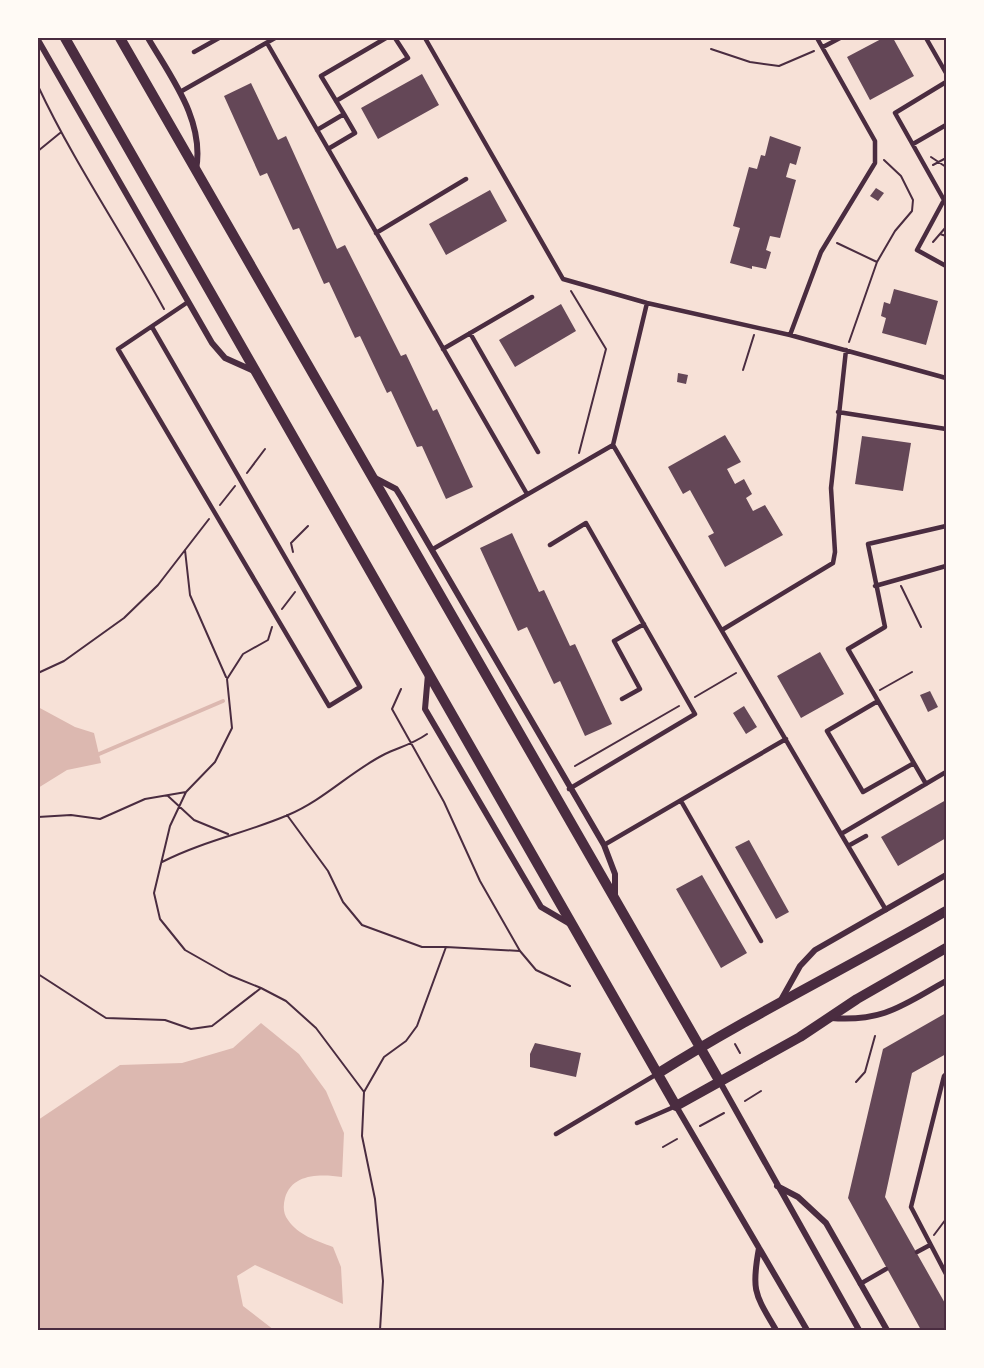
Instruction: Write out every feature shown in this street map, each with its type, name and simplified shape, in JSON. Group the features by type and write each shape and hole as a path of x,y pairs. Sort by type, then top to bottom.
{"street":[{"path":"65,38 657,1074 807,1330"},
{"path":"120,38 614,902 700,1047 859,1330"},
{"path":"148,38 180,92 194,123 198,142 196,171"},
{"path":"38,40 188,302 218,350 225,358 258,374"},
{"path":"372,476 396,489 434,549 569,789 604,845 615,874 614,902"},
{"path":"428,670 425,709 540,908 573,926"},
{"path":"780,1002 800,966 815,950 946,875"},
{"path":"657,1074 700,1047 780,1002 839,973 946,911"},
{"path":"676,1106 800,1037 946,948"},
{"path":"828,1018 871,1019 888,1014 946,981"},
{"path":"777,1186 814,1209 826,1223 887,1330"},
{"path":"759,1248 753,1280 754,1289 776,1330"}],"lane":[{"path":"194,52 219,38"},
{"path":"180,92 275,38"},
{"path":"328,149 355,133 321,76 386,38"},
{"path":"336,101 408,58 395,38"},
{"path":"425,38 563,279 647,303 790,335 946,378"},
{"path":"790,335 821,252 875,163 877,154 875,141 817,38"},
{"path":"822,47 840,38"},
{"path":"926,38 946,73"},
{"path":"267,43 527,494"},
{"path":"946,82 895,113 944,200 917,250 946,266"},
{"path":"317,130 344,114"},
{"path":"913,144 946,125"},
{"path":"376,232 466,179"},
{"path":"443,349 532,297"},
{"path":"152,327 360,687 328,706 118,350 188,302"},
{"path":"647,303 613,446 886,909"},
{"path":"470,333 538,452"},
{"path":"722,630 833,563 835,552 831,488 846,350"},
{"path":"838,412 946,429"},
{"path":"434,549 613,446"},
{"path":"550,545 586,523 695,714 569,789"},
{"path":"926,784 848,649 885,627 868,544 946,526"},
{"path":"875,586 946,566"},
{"path":"622,699 640,689 614,641 644,624"},
{"path":"878,701 827,731 863,792 914,763"},
{"path":"604,845 786,739"},
{"path":"841,834 946,772"},
{"path":"681,801 761,941"},
{"path":"848,846 866,836"},
{"path":"556,1134 657,1074"},
{"path":"946,1074 912,1199 913,1215 946,1274"},
{"path":"637,1123 676,1106"},
{"path":"916,1252 930,1245"},
{"path":"860,1284 886,1269"}],"path":[{"path":"711,50 750,62 778,66 822,47"},
{"path":"38,86 60,133 120,229 168,316"},
{"path":"38,151 60,133"},
{"path":"846,350 877,262 895,231 912,211 913,200 901,176 877,154"},
{"path":"927,169 946,158"},
{"path":"922,252 946,227"},
{"path":"940,234 946,236"},
{"path":"829,239 877,262"},
{"path":"563,279 606,349 576,467"},
{"path":"743,370 754,333"},
{"path":"38,673 64,661 124,618 158,585 214,512 242,482 265,449"},
{"path":"293,553 291,543 308,526"},
{"path":"185,550 190,595 227,679 232,728 215,762 186,792 170,826 154,893 160,919 185,950 230,975 286,1001 316,1028 364,1092"},
{"path":"227,679 243,654 268,640 276,617 299,582"},
{"path":"899,582 921,627"},
{"path":"575,766 744,668"},
{"path":"874,694 912,672"},
{"path":"401,689 392,709 444,802 480,881 520,951 536,970 570,986"},
{"path":"162,861 192,846 287,815 324,796 386,754 412,745 427,734"},
{"path":"38,817 71,815 100,819 145,799 186,792"},
{"path":"167,795 194,820 228,834"},
{"path":"287,815 327,871 343,902 362,925 422,946 520,951"},
{"path":"380,1330 383,1281 375,1198 362,1136 364,1092 384,1057 406,1041 417,1026 446,947"},
{"path":"38,974 106,1018 165,1020 191,1029 212,1026 261,988"},
{"path":"856,1082 865,1072 875,1036"},
{"path":"735,1044 740,1053"},
{"path":"745,1101 761,1091"},
{"path":"698,1127 724,1113"},
{"path":"663,1147 677,1139"},
{"path":"927,1239 936,1233 946,1219"}],"shaded area":[{"path":"38,707 75,727 94,733 101,763 67,770 38,788"},
{"path":"261,1023 299,1054 326,1091 344,1133 342,1177 317,1176 301,1180 289,1190 284,1207 286,1217 297,1230 333,1247 341,1267 343,1304 255,1265 237,1276 243,1306 274,1330 38,1330 38,1120 120,1065 182,1063 233,1048"}],"building":[{"path":"883,38 893,38 914,76 870,100 847,57"},
{"path":"422,74 439,105 378,139 361,108"},
{"path":"251,83 278,140 286,136 337,249 345,245 401,356 406,354 433,411 437,409 473,487 446,499 422,446 417,447 391,391 387,393 360,336 355,338 329,282 324,284 299,228 293,230 267,173 260,176 224,96"},
{"path":"770,136 801,147 796,165 790,163 786,177 796,180 780,238 770,236 766,250 771,252 766,269 752,266 752,269 730,263 740,228 733,226 749,167 757,169 761,155 765,156"},
{"path":"876,188 884,193 878,201 870,196"},
{"path":"490,190 507,221 446,255 429,224"},
{"path":"894,289 938,301 926,345 882,333 886,318 881,316 884,302 890,304"},
{"path":"561,304 576,331 515,367 499,340"},
{"path":"678,373 688,375 686,384 677,382"},
{"path":"725,435 741,462 727,469 735,484 744,479 752,494 746,498 753,511 765,505 783,535 725,567 708,536 714,533 690,490 683,494 668,467"},
{"path":"862,436 911,443 903,491 855,484"},
{"path":"512,533 539,592 544,590 570,646 575,644 612,724 585,736 560,681 554,684 527,627 518,631 480,548"},
{"path":"820,652 844,694 801,718 777,676"},
{"path":"930,691 938,707 928,712 920,695"},
{"path":"744,706 757,727 746,734 733,713"},
{"path":"946,800 946,838 898,866 881,837"},
{"path":"749,840 789,912 776,919 735,847"},
{"path":"702,875 747,953 721,968 676,889"},
{"path":"946,1013 946,1054 912,1073 885,1197 946,1305 946,1330 921,1330 848,1198 883,1049"},
{"path":"535,1043 581,1053 576,1077 530,1067 530,1054"}],"waterway":[{"path":"99,754 223,701"}]}
